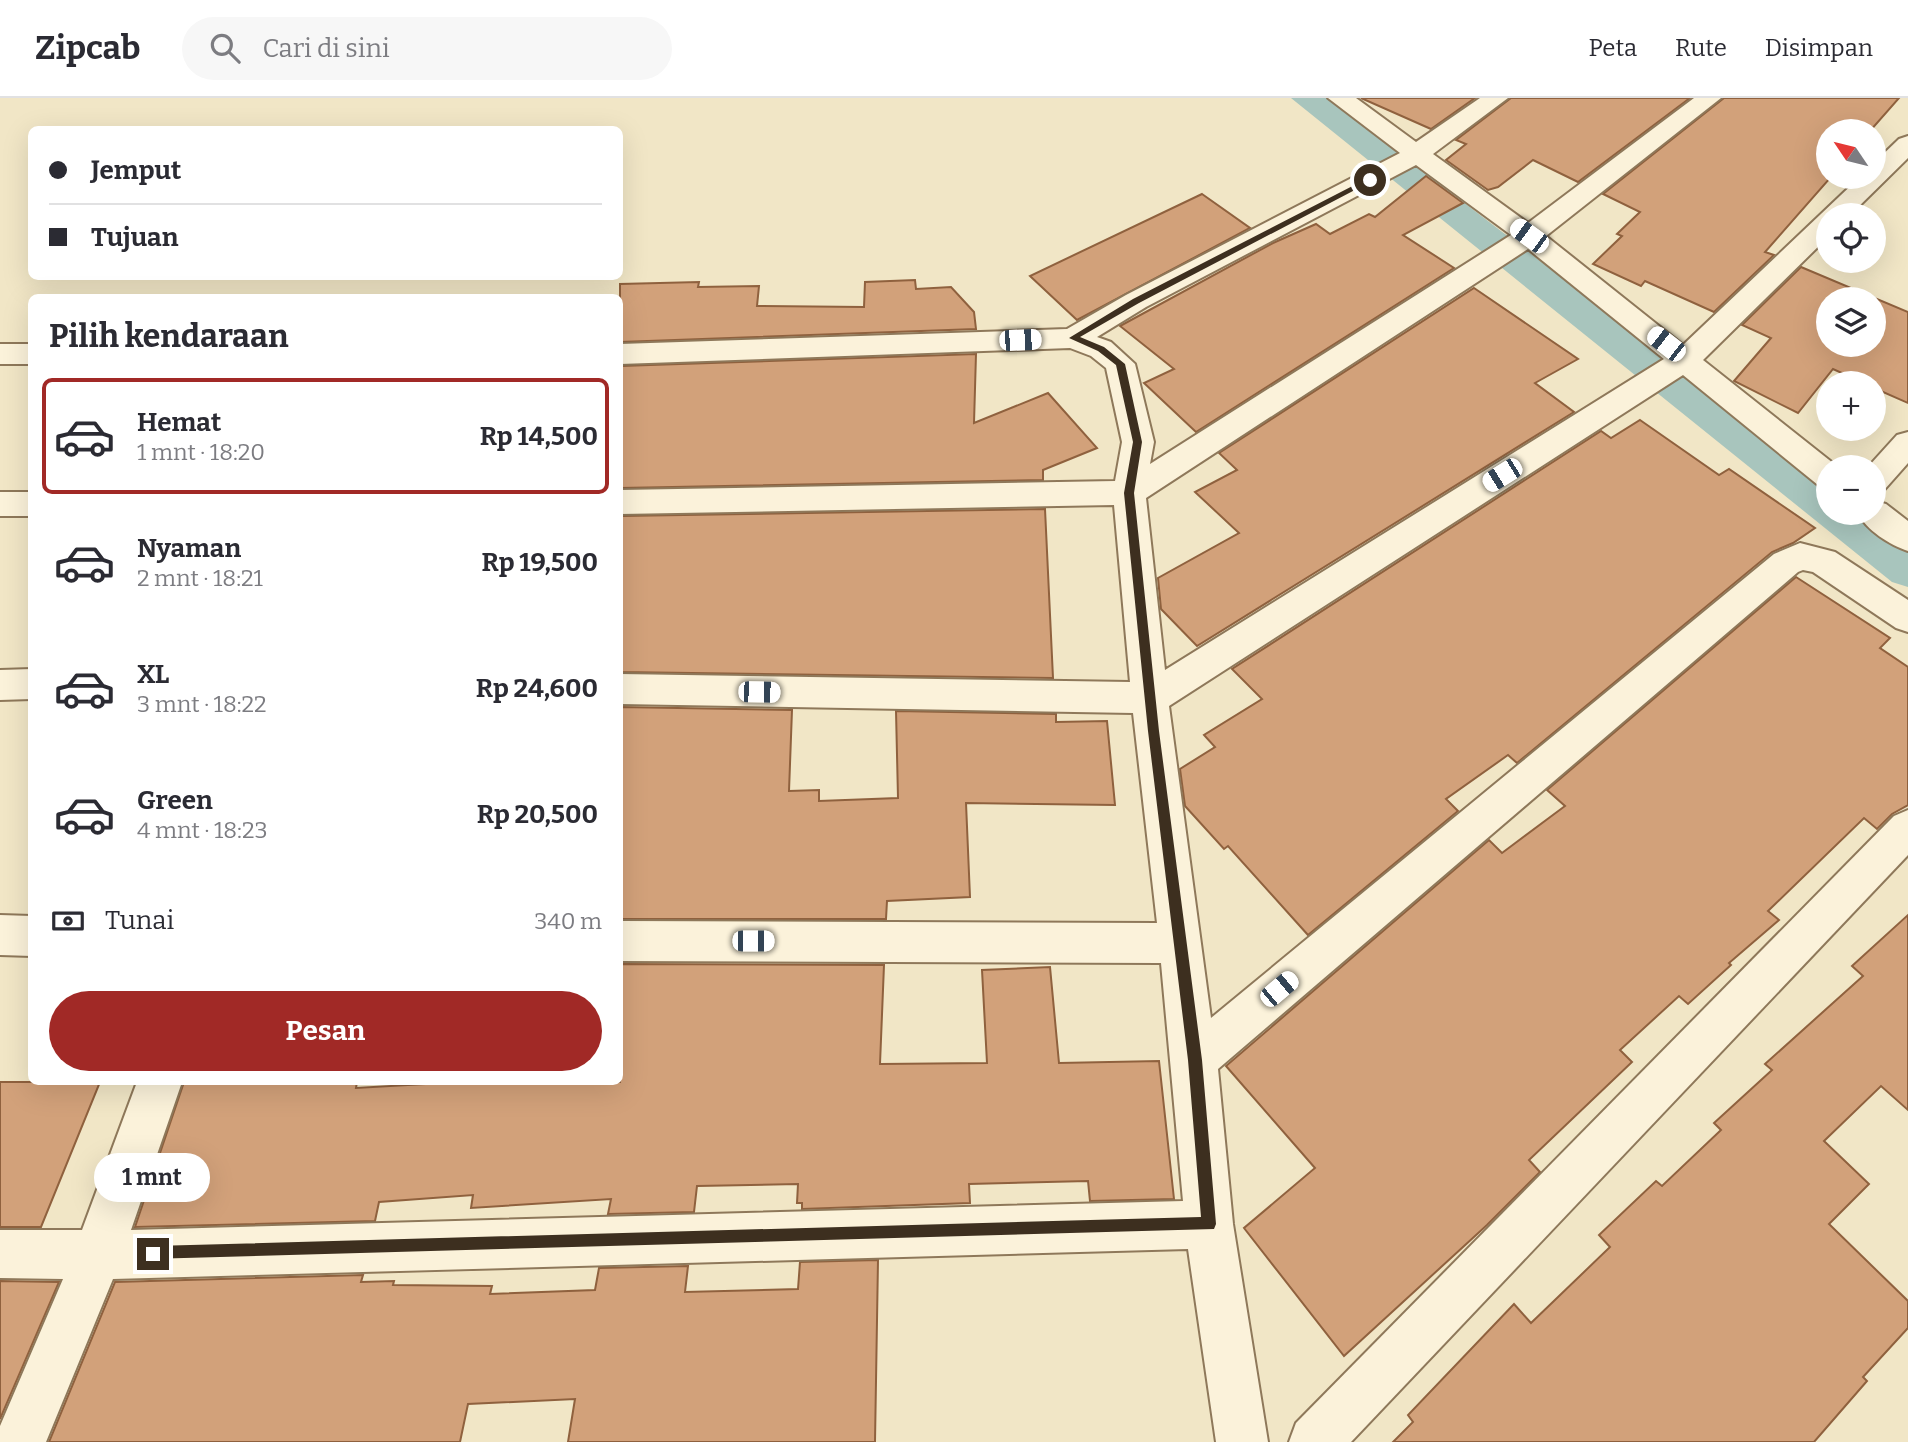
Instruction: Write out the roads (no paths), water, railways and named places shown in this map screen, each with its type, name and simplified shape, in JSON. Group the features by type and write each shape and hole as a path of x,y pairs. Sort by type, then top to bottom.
{"street":[{"path":"1340,98 1396,165 1528,237 1816,466"},
{"path":"1073,338 1136,301 1396,165 1496,98"},
{"path":"623,502 1129,493 1528,237 1709,98"},
{"path":"1847,203 1908,144"},
{"path":"623,689 1151,698 1685,360 1816,234"},
{"path":"623,354 1073,338 1101,349 1120,364 1138,442 1129,493 1195,1060 1209,1224 1242,1442"},
{"path":"0,354 28,354"},
{"path":"1886,468 1908,443"},
{"path":"0,504 28,504"},
{"path":"1886,522 1908,538"},
{"path":"1195,1060 1786,563 1800,556 1823,561 1903,600"},
{"path":"0,685 28,684"},
{"path":"1315,1442 1908,828"},
{"path":"0,935 28,936"},
{"path":"623,941 1180,943"},
{"path":"20,1442 98,1255 158,1085"},
{"path":"0,1254 98,1255 1209,1224"}],"waterway":[{"path":"1307,98 1816,497"},
{"path":"1851,525 1908,569"}]}
